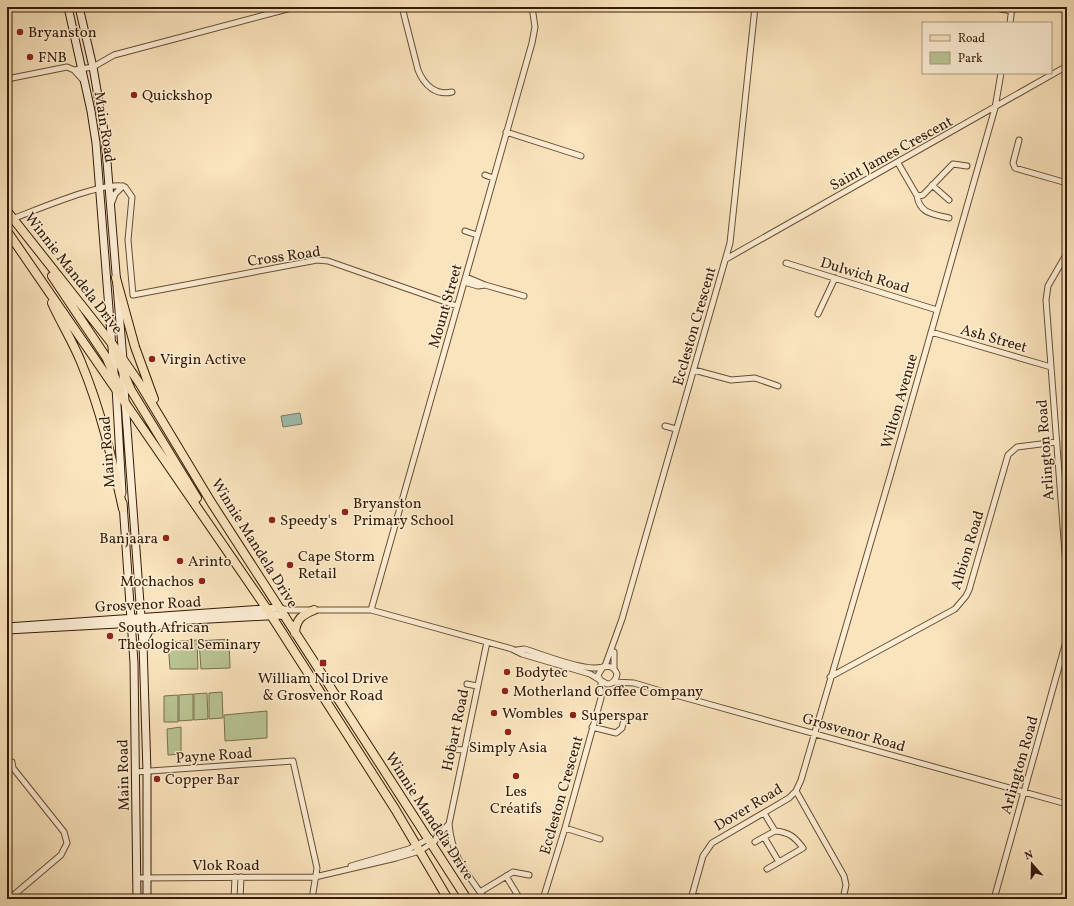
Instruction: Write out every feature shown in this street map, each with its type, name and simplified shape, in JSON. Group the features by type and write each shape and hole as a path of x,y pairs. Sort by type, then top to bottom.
{"main road":[{"name":"Main Road","path":"79,7 93,67 105,137 122,358 116,390 134,663 137,899"},
{"name":"Main Road","path":"68,8 78,70 84,83 96,143 113,345"},
{"name":"Winnie Mandela Drive","path":"7,211 122,358 162,419 211,502 279,608 287,612 295,633 467,899"},
{"name":"Winnie Mandela Drive","path":"7,231 268,610 378,781 448,899"},
{"path":"35,248 45,267 106,357 131,390 188,482 217,535"},
{"path":"40,278 74,346 93,392 108,440 123,509"},
{"path":"116,278 135,347 162,419"},
{"path":"113,345 125,403"},
{"name":"Main Road","path":"125,403 142,621 147,772 147,899"},
{"name":"Grosvenor Road","path":"142,621 279,608"},
{"path":"295,633 295,624 299,618 314,610"},
{"name":"Grosvenor Road","path":"7,627 131,621 170,622 272,617 287,612"},
{"name":"Grosvenor Road","path":"7,630 131,621"},
{"path":"143,644 147,634 153,628 170,622"}],"street":[{"path":"7,79 67,67 78,70 93,67 114,55 295,7"},
{"path":"402,7 418,70 423,80 437,93 442,94 452,92"},
{"name":"Mount Street","path":"371,610 532,43 535,27 532,7"},
{"name":"Eccleston Crescent","path":"604,667 614,643 726,259 732,230 755,7"},
{"path":"990,7 1012,9 1010,22"},
{"name":"Saint James Crescent","path":"726,259 1067,66"},
{"name":"Wilton Avenue","path":"814,734 891,473 995,108 1001,74"},
{"path":"506,132 580,156"},
{"path":"1018,140 1013,163 1015,168 1067,183"},
{"path":"898,163 917,196 919,204 927,213 949,218"},
{"path":"917,196 923,195 953,164 967,166"},
{"path":"484,175 493,178"},
{"path":"12,219 109,185 123,186"},
{"path":"932,185 948,200"},
{"path":"111,205 115,194 123,186"},
{"name":"Cross Road","path":"123,186 132,197 128,240 133,295 317,260 328,261 457,306"},
{"path":"464,231 477,235"},
{"name":"Arlington Road","path":"1067,253 1047,291 1047,314 1067,579"},
{"name":"Dulwich Road","path":"786,263 937,310"},
{"path":"818,314 835,278"},
{"path":"465,279 524,296"},
{"name":"Ash Street","path":"931,332 1051,367"},
{"path":"694,370 731,380 755,378 778,386"},
{"path":"665,426 676,430"},
{"name":"Albion Road","path":"830,677 921,628 961,604 969,590 1008,455 1017,447 1057,442"},
{"name":"Grosvenor Road","path":"287,612 314,610 371,610 517,650 524,650 590,668 604,667"},
{"name":"Arlington Road","path":"994,899 1025,793 1067,638"},
{"name":"Hobart Road","path":"485,899 454,852 449,824 487,642"},
{"name":"Eccleston Crescent","path":"614,643 615,669"},
{"name":"Grosvenor Road","path":"517,650 522,654 590,674 601,681"},
{"path":"604,667 615,669 617,678 612,683 601,681 598,675 604,667"},
{"name":"Grosvenor Road","path":"615,669 621,676 634,683 1067,804"},
{"name":"Eccleston Crescent","path":"543,899 565,828 601,698 601,681"},
{"name":"Eccleston Crescent","path":"601,698 612,683"},
{"name":"Grosvenor Road","path":"612,683 634,683"},
{"path":"467,684 477,686"},
{"path":"592,727 616,733 622,728 625,716"},
{"name":"Dover Road","path":"691,897 708,847 719,838 789,798 796,791 814,734"},
{"path":"449,749 464,750"},
{"name":"Payne Road","path":"136,772 293,761 317,868 315,877"},
{"path":"10,899 61,855 67,843 64,832 13,768 12,762"},
{"path":"796,791 844,876 846,885 843,899"},
{"path":"764,813 775,831"},
{"path":"430,842 449,824"},
{"path":"565,828 600,839"},
{"path":"755,842 775,831 789,833 803,848 767,869"},
{"path":"764,837 779,862"},
{"name":"Vlok Road","path":"137,878 315,877 346,868 396,858 430,842"},
{"path":"480,892 514,871 529,875"},
{"path":"506,876 520,899"},
{"path":"234,899 235,877"},
{"path":"240,899 241,877"},
{"path":"312,899 315,877"},
{"path":"691,897 706,899"}],"green space":[{"path":"229,639 230,668 201,669 199,641"},
{"path":"197,640 198,669 170,669 168,642"},
{"path":"222,692 223,718 209,719 209,693"},
{"path":"207,693 208,719 194,720 194,694"},
{"path":"193,694 193,720 179,721 179,695"},
{"path":"178,695 178,722 164,722 164,696"},
{"path":"267,711 267,738 225,741 224,715"},
{"path":"181,727 181,754 168,755 167,729"}],"shaded area":[{"path":"300,413 302,424 283,427 281,416"}],"place":[{"name":"Bryanston","path":"20,32"},
{"name":"FNB","path":"30,57"},
{"name":"Quickshop","path":"134,95"},
{"name":"Virgin Active","path":"152,359"},
{"name":"Bryanston Primary School","path":"345,512"},
{"name":"Speedy's","path":"272,520"},
{"name":"Banjaara","path":"166,538"},
{"name":"Arinto","path":"180,561"},
{"name":"Cape Storm Retail","path":"290,565"},
{"name":"Mochachos","path":"202,581"},
{"name":"South African Theological Seminary","path":"110,636"},
{"name":"William Nicol Drive & Grosvenor Road","path":"323,663"},
{"name":"Bodytec","path":"507,672"},
{"name":"Motherland Coffee Company","path":"505,691"},
{"name":"Wombles","path":"494,713"},
{"name":"Superspar","path":"573,715"},
{"name":"Simply Asia","path":"508,732"},
{"name":"Les Créatifs","path":"516,776"},
{"name":"Copper Bar","path":"157,779"}]}
